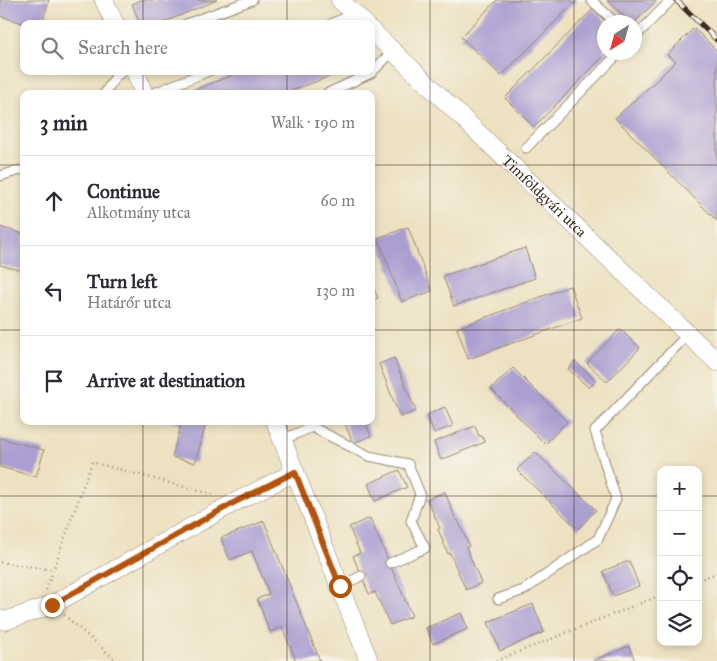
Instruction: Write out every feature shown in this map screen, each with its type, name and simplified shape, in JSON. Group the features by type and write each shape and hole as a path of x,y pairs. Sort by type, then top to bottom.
{"street":[{"path":"104,0 113,20"},
{"path":"340,0 359,19"},
{"name":"Timföldgyári utca","path":"375,34 717,362"},
{"path":"137,75 142,90"},
{"path":"276,425 369,661"},
{"path":"0,619 5,621 52,605 237,501 295,472"}],"lane":[{"path":"197,20 252,0"},
{"path":"591,0 607,15"},
{"path":"642,30 671,0"},
{"path":"375,69 393,51"},
{"path":"526,148 612,60"},
{"path":"107,90 117,75"},
{"path":"161,90 199,75"},
{"path":"335,90 367,75"},
{"path":"0,176 20,170"},
{"path":"498,599 524,590 598,539 616,500 595,431 688,334"},
{"path":"282,440 312,428 369,456 408,464 420,494 411,521 425,548 390,563"},
{"path":"340,586 362,576"}],"path":[{"path":"117,661 52,605 45,592 92,462 237,501"},
{"path":"0,562 54,570"},
{"path":"702,579 717,573"},
{"path":"496,661 657,597"}],"building":[{"path":"0,0 49,0 43,20 20,20 20,22 0,16"},
{"path":"141,0 217,0 170,20 138,20 132,4"},
{"path":"497,0 577,0 501,76 461,37"},
{"path":"607,0 657,0 642,15 623,15"},
{"path":"593,9 599,15 597,15 597,60 600,60 534,127 505,98"},
{"path":"694,28 717,51 717,221 615,118 676,61 667,55"},
{"path":"232,75 333,75 294,90 194,90"},
{"path":"0,227 20,233 20,270 0,265"},
{"path":"408,227 432,291 402,302 378,238"},
{"path":"525,248 535,278 454,306 443,276"},
{"path":"570,286 582,318 468,359 457,328"},
{"path":"620,329 640,348 607,382 587,363"},
{"path":"394,358 416,411 400,417 379,364"},
{"path":"575,361 596,381 589,388 568,369"},
{"path":"513,368 567,422 545,444 491,389"},
{"path":"445,407 453,426 434,433 427,415"},
{"path":"181,425 206,425 195,463 172,457"},
{"path":"346,425 367,425 371,436 353,443"},
{"path":"475,426 479,436 482,436 485,442 441,460 434,442"},
{"path":"0,438 44,450 36,477 0,467"},
{"path":"535,452 596,510 578,529 517,470"},
{"path":"399,470 407,487 375,501 368,484"},
{"path":"445,492 469,546 466,547 481,583 466,590 450,553 448,554 438,529 440,528 427,499"},
{"path":"370,518 412,616 390,625 375,592 369,594 353,556 360,553 349,527"},
{"path":"264,521 320,661 296,661 282,627 270,632 257,599 269,594 252,551 230,560 221,538"},
{"path":"629,561 639,586 613,596 603,571"},
{"path":"533,604 544,632 500,651 488,622"},
{"path":"461,613 468,629 433,644 426,628"},
{"path":"629,646 635,661 593,661"}],"railway":[{"path":"676,0 717,40"}],"route":[{"path":"52,605 237,501 295,472 340,586"}]}
